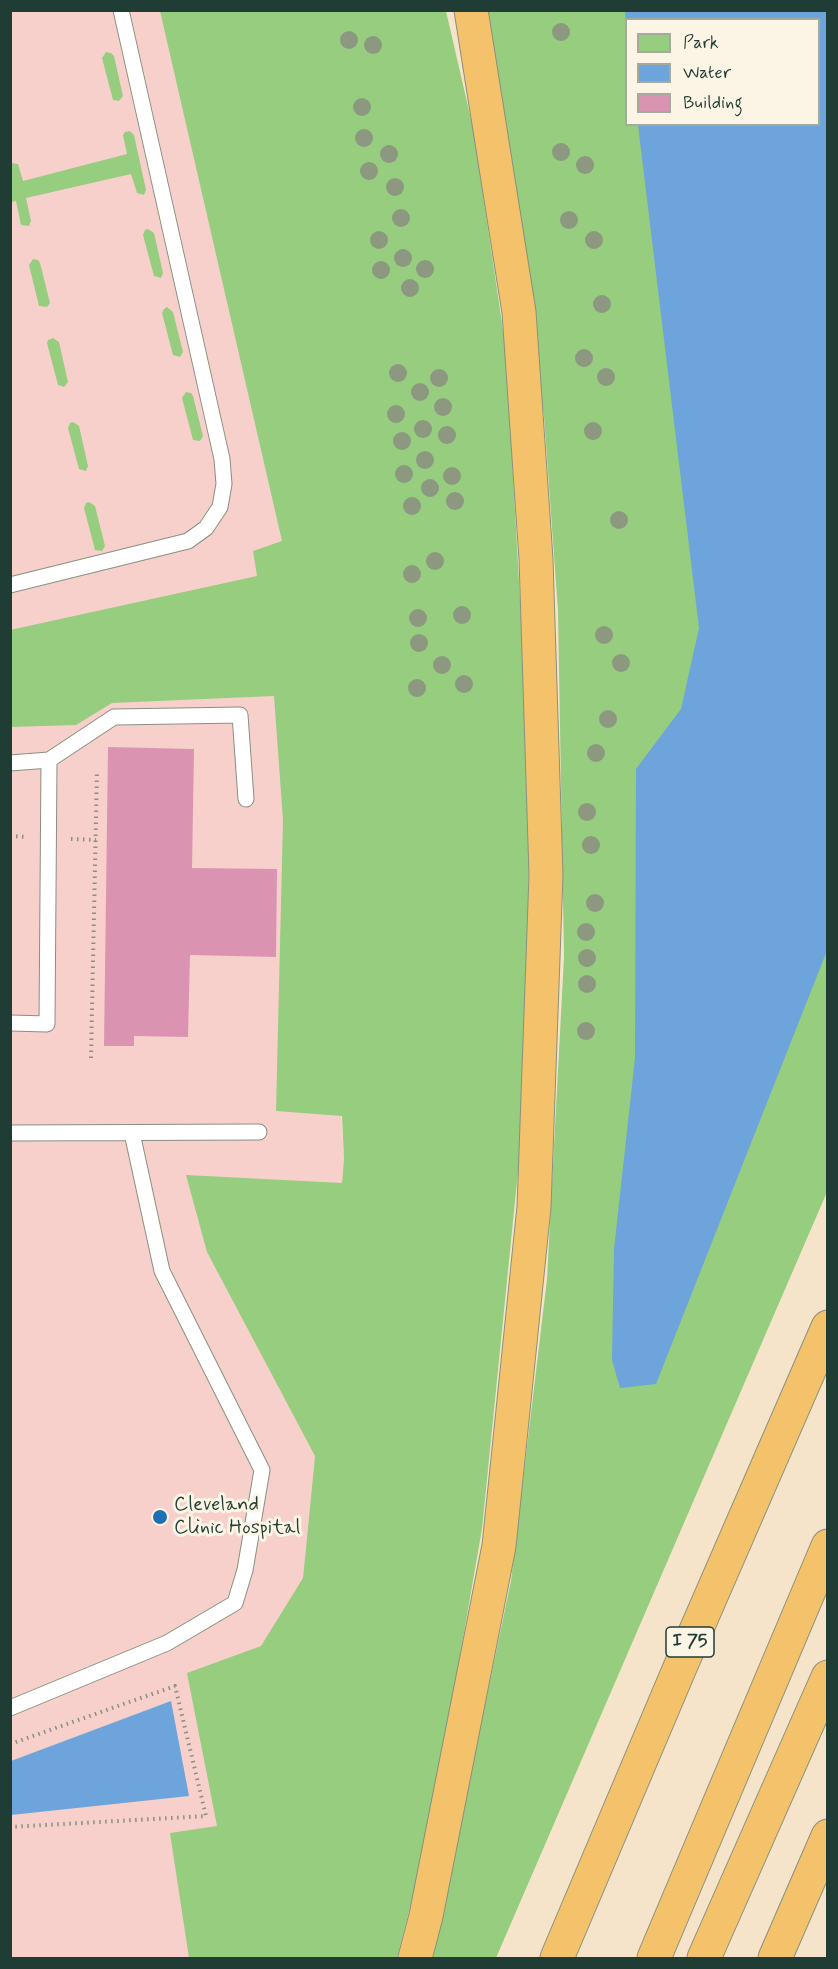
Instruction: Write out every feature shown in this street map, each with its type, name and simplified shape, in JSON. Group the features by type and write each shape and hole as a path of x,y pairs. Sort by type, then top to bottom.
{"highway":[{"path":"415,1959 426,1916 499,1546 534,1207 546,875 536,559 519,312 471,10"},
{"name":"I 75","path":"557,1959 681,1665 828,1327"},
{"path":"654,1959 828,1546"},
{"path":"704,1959 828,1677"},
{"path":"775,1959 828,1836"}],"lane":[{"path":"10,585 188,541 206,528 220,507 224,484 222,459 121,10"},
{"path":"10,763 49,760 114,717 240,715 246,799"},
{"path":"10,1023 47,1024 49,760"},
{"path":"10,1133 259,1132"},
{"path":"10,1708 167,1643 235,1603 244,1570 261,1470 162,1271 132,1133"}],"path":[{"path":"91,1058 97,770"},
{"path":"10,1744 175,1686 206,1816 10,1827"}],"shaded area":[{"path":"11,11 214,11 286,306 344,1159 303,1578 219,1958 11,1958"}],"green space":[{"path":"160,11 446,11 473,128 506,350 530,778 526,1092 482,1529 429,1833 397,1958 189,1958 170,1833 217,1826 187,1673 261,1646 303,1578 315,1456 207,1252 186,1175 342,1183 344,1159 342,1116 276,1111 283,820 274,696 112,703 76,725 11,727 10,630 257,576 253,551 282,541"},
{"path":"480,11 827,11 827,1192 496,1958 432,1958 511,1581 547,1279 564,957 558,611 544,416 492,63"},
{"path":"106,52 114,56 123,96 119,101 113,100 102,58"},
{"path":"130,131 134,135 146,190 144,195 137,193 131,174 26,198 31,221 29,226 21,225 16,201 11,202 11,163 18,164 23,181 127,154 123,135"},
{"path":"148,229 154,233 163,273 161,278 154,276 143,235"},
{"path":"33,259 40,263 50,303 47,307 39,306 29,265"},
{"path":"167,307 173,312 183,352 180,357 173,355 162,313"},
{"path":"53,338 59,342 68,382 64,387 58,385 47,343"},
{"path":"186,392 193,396 203,436 200,441 193,440 182,398"},
{"path":"73,422 79,426 88,466 86,471 79,469 68,428"},
{"path":"89,502 95,506 105,546 102,551 95,550 84,508"}],"water":[{"path":"625,11 827,11 828,948 656,1384 620,1388 612,1360 614,1249 635,1058 636,769 681,709 699,628 638,126 820,126 820,18 625,18"},
{"path":"171,1701 189,1796 11,1815 11,1761"}],"building":[{"path":"108,747 194,749 192,868 277,869 276,957 190,955 188,1037 134,1036 134,1046 104,1046"}],"place":[{"name":"Cleveland Clinic Hospital","path":"160,1517"}]}
